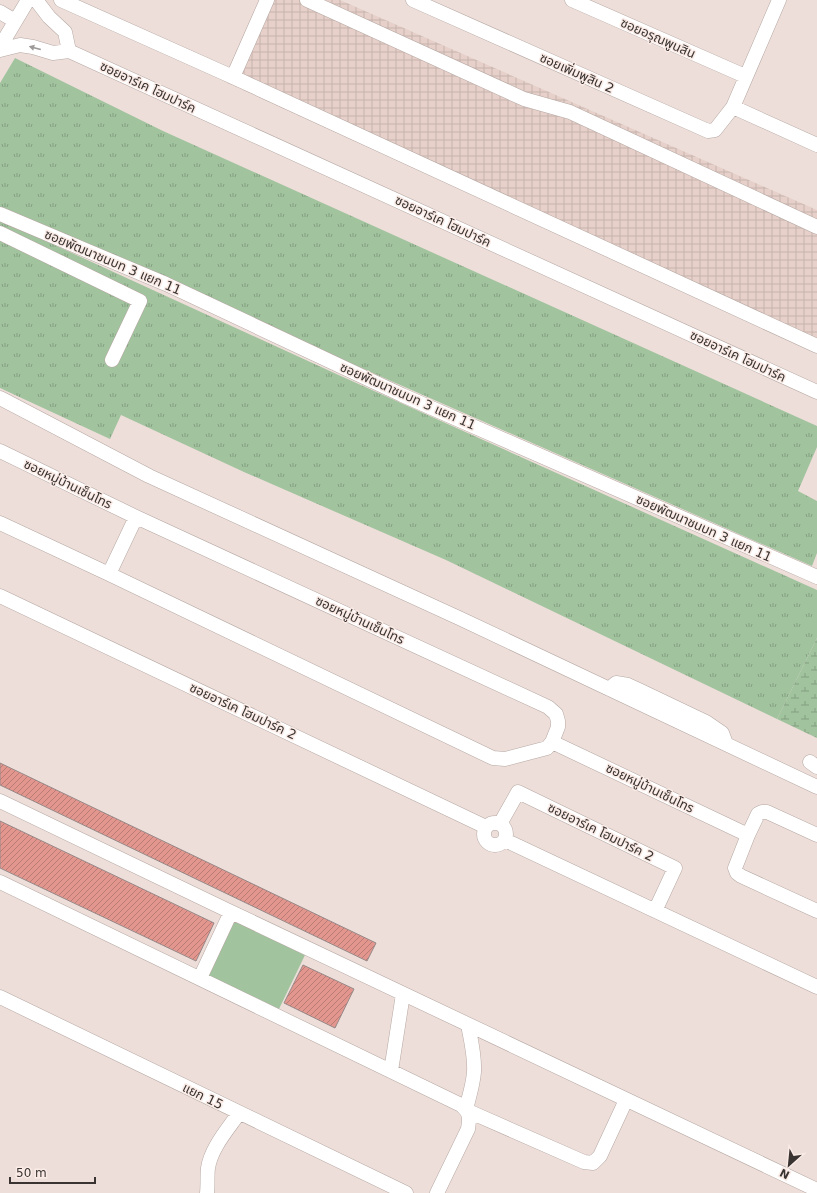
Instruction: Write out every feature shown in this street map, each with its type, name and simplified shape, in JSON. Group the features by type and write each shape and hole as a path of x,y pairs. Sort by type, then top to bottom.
{"street":[{"path":"0,47 28,0"},
{"path":"36,0 48,17 65,32 69,51"},
{"path":"233,77 267,0"},
{"path":"307,0 524,99 570,112 817,227"},
{"name":"ซอยเพิ่มพูสิน 2","path":"413,0 708,131 715,130 733,107 745,76 779,0"},
{"name":"ซอยอรุณพูนสิน","path":"572,0 745,76"},
{"path":"65,1 817,346"},
{"path":"0,12 16,21"},
{"name":"ซอยอาร์เค โฮมปาร์ค","path":"0,50 20,45 33,47 53,54 69,51 817,392"},
{"path":"733,107 817,145"},
{"name":"ซอยพัฒนาชนบท 3 แยก 11","path":"0,214 166,284 402,395 817,578"},
{"path":"0,233 140,301 112,360"},
{"path":"0,398 149,476 459,618 817,787"},
{"name":"ซอยหมู่บ้านเซ็นโทร","path":"0,451 136,517 548,707 556,714 558,721 558,727 552,742 748,835"},
{"path":"109,574 136,517"},
{"path":"0,524 109,574 493,758 505,760 547,748 552,742"},
{"name":"ซอยอาร์เค โฮมปาร์ค 2","path":"0,596 493,825 518,792 675,868 655,911"},
{"path":"0,801 817,1190"},
{"path":"817,835 767,812 762,812 758,814 735,868 736,873 741,876 817,911"},
{"path":"493,825 503,826 506,832 505,840 496,845 489,843 486,840 484,833 493,825"},
{"path":"505,840 817,987"},
{"path":"0,882 461,1105 467,1110 584,1162 593,1163 600,1156 626,1100"},
{"path":"200,978 231,912"},
{"path":"391,1071 403,994"},
{"name":"แยก 15","path":"0,997 406,1193"},
{"path":"436,1193 468,1129 470,1120 467,1110 474,1072 468,1024"},
{"path":"207,1193 208,1167 212,1156 238,1113"}],"shaded area":[{"path":"259,0 340,0 817,210 817,352 223,81"}],"green space":[{"path":"15,58 163,131 817,426 817,447 798,491 817,501 817,553 812,566 0,209 0,83"},
{"path":"0,220 343,377 817,590 817,638 777,719 446,560 244,472 121,415 110,439 0,388"},
{"path":"817,638 817,738 777,719"},
{"path":"232,920 305,955 278,1011 205,976"}],"building":[{"path":"0,763 376,943 367,961 0,785"},
{"path":"0,821 214,923 196,961 0,868"},
{"path":"303,965 354,989 335,1028 284,1003"}]}
